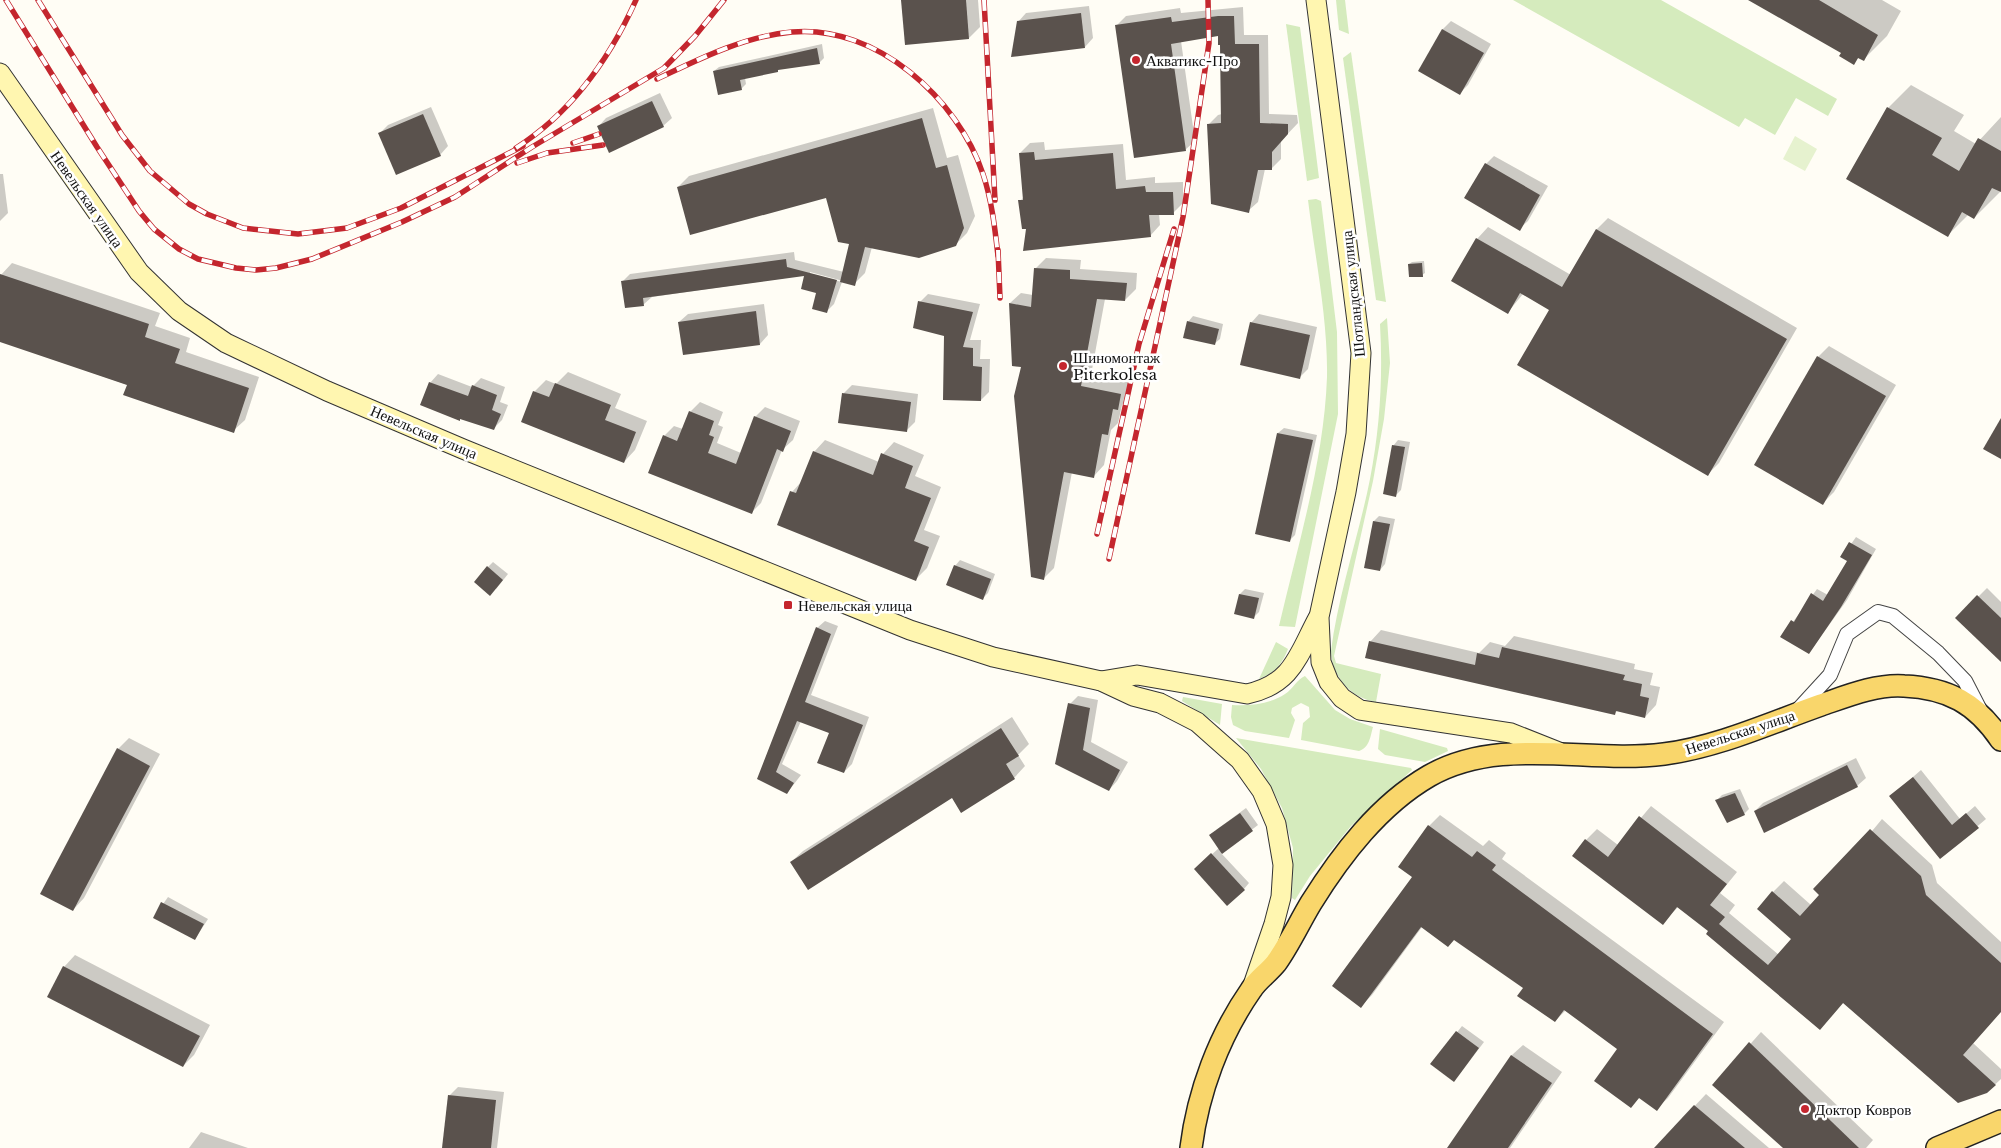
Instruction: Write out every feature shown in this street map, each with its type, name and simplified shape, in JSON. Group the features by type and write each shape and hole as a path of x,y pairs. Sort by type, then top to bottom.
{"main road":[{"name":"Невельская улица","path":"1560,752 1606,757 1666,754 1718,742 1861,691 1899,685 1925,687 1956,697 1982,714 2001,740"},
{"path":"1191,1148 1207,1079 1225,1032 1252,988 1276,963 1344,852 1379,816 1406,794 1427,777 1451,765 1483,756 1560,752"},
{"path":"1937,1148 2001,1121"}],"street":[{"name":"Шотландская улица","path":"1316,0 1361,354 1356,434 1346,492 1319,617"},
{"name":"Невельская улица","path":"0,73 139,272 179,311 226,343 326,391 463,449 910,630 993,657 1101,681"},
{"path":"1793,715 1830,675 1847,634 1878,612 1893,616 1938,653 1965,681 1982,714"},
{"path":"1101,681 1137,675 1247,694 1265,690 1287,674 1319,617"},
{"name":"Невельская улица","path":"1319,617 1321,662 1329,682 1342,698 1360,710 1511,733 1560,752"},
{"path":"1101,681 1133,696 1160,703 1197,722 1240,760 1262,791 1276,824 1283,865 1281,897 1274,924 1252,988"}],"green space":[{"path":"1336,0 1345,0 1349,34 1339,30"},
{"path":"1513,0 1661,0 1837,99 1828,116 1796,98 1775,135 1745,118 1739,127"},
{"path":"1286,24 1300,27 1319,178 1307,181"},
{"path":"1351,52 1386,302 1376,300 1343,58"},
{"path":"1795,136 1817,149 1805,171 1783,159"},
{"path":"1316,199 1321,201 1337,332 1338,414 1295,627 1279,626 1316,471 1325,408 1327,355 1308,200"},
{"path":"1387,318 1390,363 1384,419 1373,481 1334,656 1336,663 1381,674 1376,702 1359,696 1344,685 1335,669 1331,651 1338,608 1373,460 1380,402 1380,324"},
{"path":"1276,642 1288,649 1286,654 1274,671 1259,679"},
{"path":"1305,676 1335,710 1350,719 1373,727 1369,741 1363,749 1359,751 1301,740 1303,723 1310,717 1309,707 1301,703 1292,708 1291,713 1295,720 1289,738 1245,731 1233,725 1231,717 1232,705 1253,705 1273,700 1288,692"},
{"path":"1183,697 1222,704 1220,725 1182,701"},
{"path":"1380,729 1447,748 1448,751 1425,762 1385,755 1378,749"},
{"path":"1236,738 1411,768 1412,770 1351,826 1310,876 1295,900 1292,898 1293,848 1282,808 1261,769"}],"building":[{"path":"901,0 966,0 969,39 905,45"},
{"path":"1748,0 1819,0 1878,35 1864,61 1858,58 1854,65 1839,56 1841,53"},
{"path":"1081,13 1085,48 1011,57 1017,21"},
{"path":"1218,16 1234,16 1235,44 1259,44 1260,123 1288,124 1288,134 1272,152 1272,170 1258,170 1249,213 1211,204 1207,124 1221,123 1220,45 1218,45 1218,36 1171,44 1186,151 1134,158 1115,25 1171,17 1172,22"},
{"path":"1442,29 1484,53 1460,95 1418,71"},
{"path":"817,48 820,64 778,70 778,72 740,80 742,90 718,95 713,71"},
{"path":"652,101 664,127 609,153 597,126"},
{"path":"1887,107 1942,138 1932,155 1959,171 1978,138 2001,151 2001,192 1992,188 1974,219 1962,212 1948,237 1846,179"},
{"path":"423,114 441,156 396,175 378,133"},
{"path":"922,118 936,168 947,165 964,228 956,246 919,258 865,247 855,286 840,282 849,244 838,242 826,198 690,235 677,187"},
{"path":"1034,152 1035,160 1113,153 1116,189 1145,186 1146,192 1173,192 1174,215 1149,215 1151,237 1023,251 1026,229 1022,229 1018,200 1023,200 1019,153"},
{"path":"1485,163 1540,195 1520,231 1464,198"},
{"path":"1596,229 1787,339 1708,476 1517,365 1549,310 1520,293 1508,314 1451,281 1476,238 1562,287"},
{"path":"786,259 787,267 837,280 827,313 812,309 816,293 801,289 804,276 643,298 644,306 625,308 621,281"},
{"path":"1422,263 1423,277 1409,277 1408,264"},
{"path":"1034,268 1070,270 1070,279 1127,283 1125,301 1097,299 1081,386 1121,394 1118,410 1113,409 1108,435 1102,434 1094,478 1064,472 1044,580 1031,577 1014,396 1021,367 1012,366 1009,303 1031,307"},
{"path":"0,274 149,324 145,337 180,349 175,363 249,388 234,433 123,395 127,385 0,342"},
{"path":"918,301 973,312 963,347 973,348 973,366 982,367 981,401 943,400 944,336 913,328"},
{"path":"756,311 760,345 683,355 678,322"},
{"path":"1187,321 1219,329 1215,345 1183,338"},
{"path":"1250,322 1310,335 1300,379 1240,365"},
{"path":"1817,356 1886,396 1823,505 1754,465"},
{"path":"429,382 468,396 472,385 497,395 492,410 501,414 494,430 460,419 460,421 420,405"},
{"path":"555,383 611,405 605,420 636,432 624,463 521,422 533,391 549,397"},
{"path":"842,393 911,402 907,432 838,423"},
{"path":"689,411 714,421 709,435 714,437 708,453 736,464 754,416 791,431 783,452 777,449 752,514 648,473 663,435 677,441"},
{"path":"2001,418 2001,459 1983,449"},
{"path":"1277,433 1313,440 1290,542 1255,534"},
{"path":"1392,445 1405,447 1396,497 1383,494"},
{"path":"813,451 873,475 881,453 913,466 905,488 931,498 914,541 929,547 916,581 777,525 790,491 796,493"},
{"path":"1373,521 1390,524 1380,571 1364,568"},
{"path":"1849,542 1872,555 1841,607 1809,654 1780,637 1791,620 1794,622 1811,593 1823,601 1847,561 1840,557"},
{"path":"954,565 991,579 983,600 946,585"},
{"path":"487,566 503,580 490,596 474,582"},
{"path":"1239,594 1259,598 1254,619 1234,614"},
{"path":"1977,595 2001,618 2001,662 1955,618"},
{"path":"816,627 831,634 805,702 863,725 844,773 817,763 829,733 797,721 776,772 794,783 787,794 757,779"},
{"path":"1369,641 1475,665 1477,653 1499,658 1502,647 1625,675 1623,680 1642,684 1640,696 1649,698 1645,718 1616,711 1615,715 1365,658"},
{"path":"1068,703 1090,708 1083,750 1120,770 1109,791 1055,764"},
{"path":"1001,728 1019,756 1006,764 1015,779 961,813 952,798 808,890 790,862"},
{"path":"117,748 150,766 73,911 40,894"},
{"path":"1847,765 1858,787 1764,833 1754,811"},
{"path":"1913,777 1952,825 1966,813 1979,828 1940,859 1889,796"},
{"path":"1735,793 1745,815 1727,823 1715,800"},
{"path":"1240,813 1253,831 1222,854 1209,835"},
{"path":"1639,816 1727,884 1710,905 1725,917 1719,924 1768,965 1791,939 1757,909 1772,891 1800,916 1819,895 1813,889 1870,829 1921,876 1926,895 2001,963 2001,1012 1963,1055 1996,1085 1987,1093 1958,1103 1843,1003 1820,1030 1706,934 1708,931 1677,907 1663,925 1572,856 1585,839 1608,857"},
{"path":"1428,825 1472,857 1477,851 1496,865 1492,870 1713,1034 1657,1111 1639,1098 1631,1108 1594,1081 1617,1049 1564,1010 1555,1022 1517,996 1523,988 1454,940 1448,947 1421,927 1361,1008 1332,986 1412,877 1398,867"},
{"path":"1211,853 1245,890 1227,906 1194,869"},
{"path":"161,902 204,924 195,940 153,918"},
{"path":"63,966 200,1036 183,1067 47,997"},
{"path":"1456,1031 1479,1048 1454,1082 1430,1064"},
{"path":"1749,1042 1859,1148 1783,1148 1712,1085"},
{"path":"1511,1055 1552,1083 1508,1148 1447,1148"},
{"path":"448,1095 496,1100 491,1148 442,1148"},
{"path":"1694,1105 1745,1148 1654,1148"}],"railway":[{"path":"6,0 97,147 139,211 154,229 179,249 198,259 236,268 256,270 276,268 312,259 402,222 455,197 532,147 664,68 695,36 724,0"},
{"path":"38,0 122,135 150,171 189,204 207,214 243,228 298,234 347,228 401,208 523,146"},
{"path":"516,148 554,118 587,83 614,43 636,0"},
{"path":"984,0 995,200"},
{"path":"1109,559 1183,217 1209,43 1208,0"},
{"path":"657,79 706,56 740,43 774,34 792,32 823,33 854,40 883,54 910,72 934,94 954,119 971,146 989,194 998,256"},
{"path":"573,143 599,134"},
{"path":"517,163 547,153 603,145"},
{"path":"1097,534 1139,344 1174,229"},
{"path":"998,250 1000,298"}],"place":[{"name":"Акватикс-Про","path":"1136,60"},
{"name":"Шиномонтаж Piterkolesa","path":"1063,366"},
{"name":"Невельская улица","path":"788,605"},
{"name":"Доктор Ковров","path":"1805,1109"}]}
